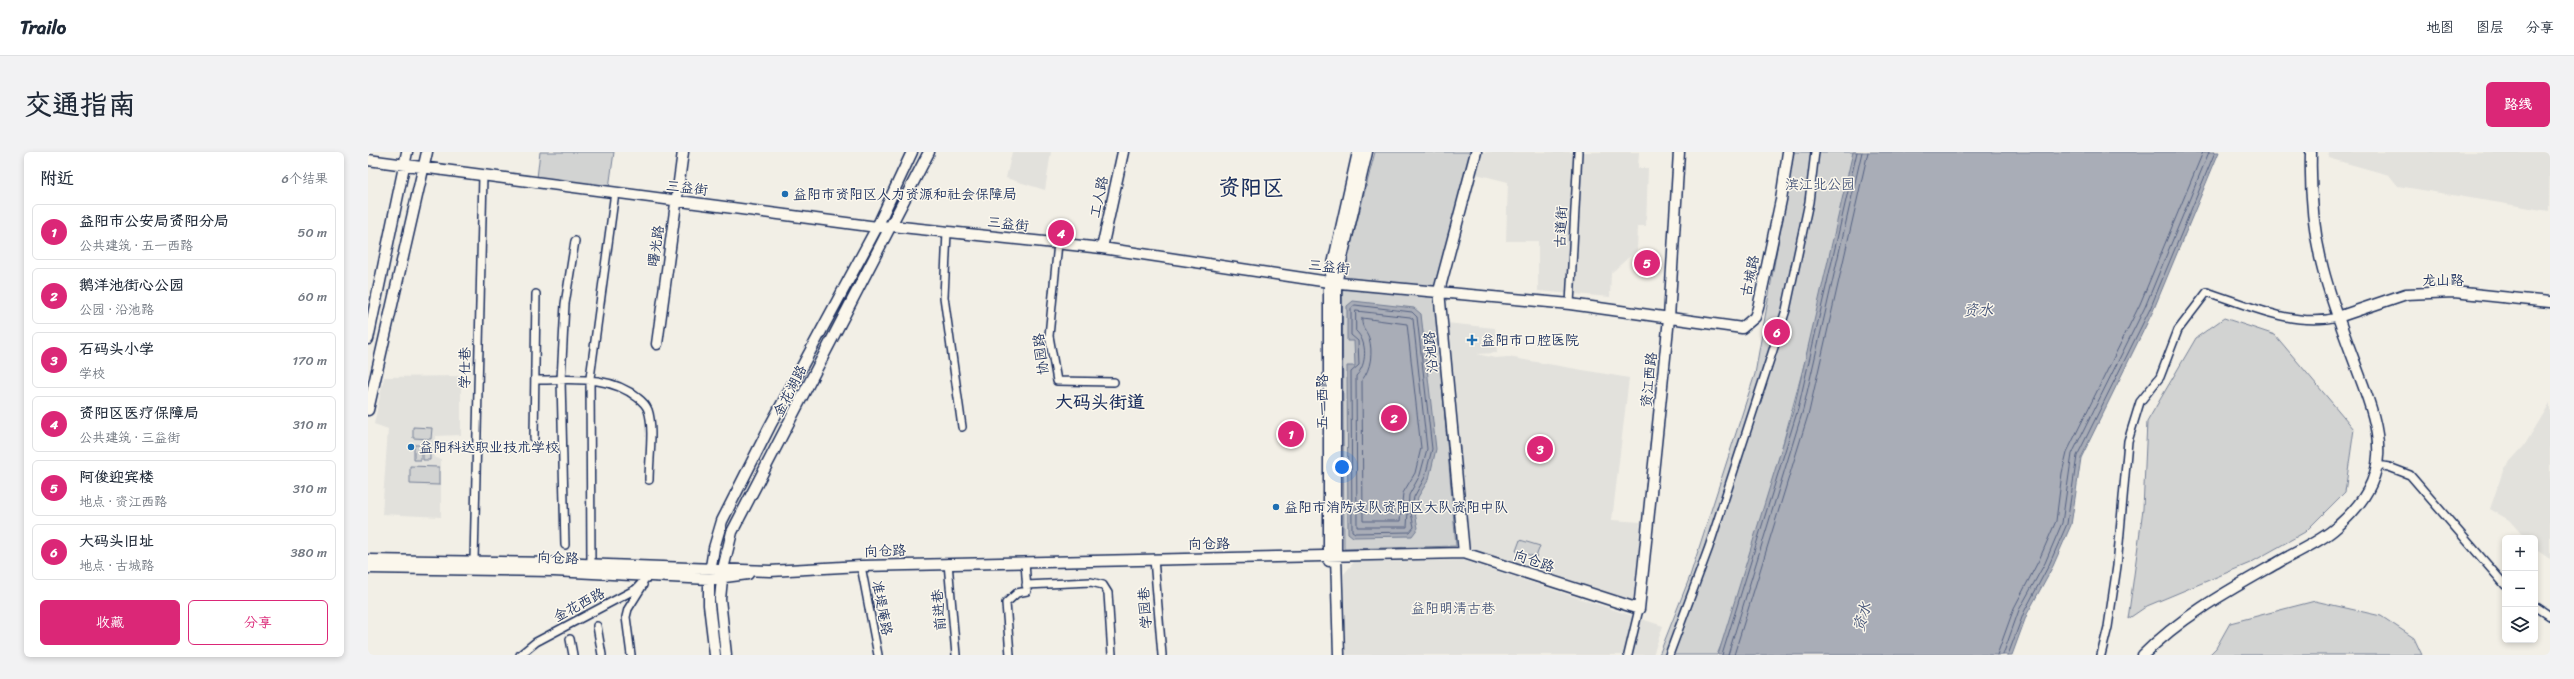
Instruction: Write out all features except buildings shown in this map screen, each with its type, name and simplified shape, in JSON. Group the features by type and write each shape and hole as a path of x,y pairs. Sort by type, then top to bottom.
{"street":[{"path":"368,339 407,152"},
{"path":"368,410 425,167 427,152"},
{"name":"曙光路","path":"657,344 683,152"},
{"path":"715,655 709,605 710,574 714,548 722,521 770,426 877,227 912,152"},
{"name":"金花湖路","path":"726,655 720,599 723,574 732,532 892,226 929,152"},
{"name":"工人路","path":"1102,248 1123,152"},
{"path":"1332,655 1333,282 1358,152"},
{"path":"1333,282 1367,152"},
{"name":"沿池路","path":"1464,553 1439,291 1476,152"},
{"name":"古道街","path":"1570,304 1578,152"},
{"name":"资江西路","path":"1639,610 1669,318 1679,152"},
{"name":"古城路","path":"1669,318 1742,328 1755,317 1781,200 1788,152"},
{"path":"1669,655 1709,547 1786,310 1809,202 1815,152"},
{"path":"2143,655 2161,637 2206,603 2337,527 2357,508 2370,486 2377,465 2379,444 2375,417 2338,317 2323,269 2315,226 2311,187 2311,152"},
{"name":"三益街","path":"368,160 877,227 892,226 1102,248 1333,282 1570,304 1669,318"},
{"name":"学仕巷","path":"474,561 483,175"},
{"path":"591,564 590,380 615,192"},
{"path":"947,232 944,297 962,427"},
{"path":"564,545 561,380 565,304 575,241"},
{"name":"协园路","path":"1058,243 1049,336 1057,381 1114,382"},
{"path":"2101,655 2108,627 2117,566 2128,441 2140,402 2160,377 2178,330 2206,292 2299,321 2327,320 2338,317"},
{"name":"龙山路","path":"2338,317 2406,294 2454,292 2550,302"},
{"path":"534,438 536,294"},
{"path":"535,380 590,380 619,387 634,395 648,409 649,480"},
{"path":"2377,465 2390,467 2410,475 2502,582"},
{"name":"向仓路","path":"368,568 554,571 648,576 723,574 861,566 948,563 1464,553 1639,610"},
{"path":"1332,556 1339,655"},
{"name":"学园巷","path":"1154,558 1162,655"},
{"name":"向仓路","path":"368,560 591,564 710,574"},
{"path":"1010,655 1006,602 1017,593 1026,591 1025,562"},
{"name":"前进巷","path":"948,563 956,655"},
{"name":"准堤庵路","path":"861,566 878,655"},
{"path":"631,655 626,617 628,609 648,576"},
{"name":"金花西路","path":"520,655 536,642 636,589 648,576"},
{"path":"1026,585 1090,582 1103,585 1108,593 1112,655"},
{"path":"2536,607 2550,616"},
{"path":"1628,655 1639,610"},
{"path":"597,626 602,655"},
{"path":"570,639 573,655"}],"shaded area":[{"path":"1012,152 1051,152 1045,190 1006,178"},
{"path":"1482,152 1639,152 1638,168 1648,168 1646,226 1638,226 1637,250 1611,273 1610,297 1538,291 1538,241 1506,241 1508,182 1476,174"},
{"path":"2329,152 2550,152 2549,211 2398,186 2389,175 2328,158"},
{"path":"1446,323 1495,328 1497,353 1477,354 1495,358 1508,357 1629,378 1612,520 1641,522 1633,603 1468,550"},
{"name":"益阳科达职业技术学校","path":"461,376 461,435 435,436 435,458 441,459 441,517 382,514 388,429 374,424 384,377"},
{"path":"2550,403 2550,559 2538,551 2538,535 2522,535 2509,520 2490,509 2504,468 2524,446"},
{"name":"益阳明清古巷","path":"1463,560 1663,626 1653,655 1345,655 1344,574 1354,562"}],"green space":[{"path":"540,152 614,152 609,188 537,178"},
{"path":"1375,152 1471,152 1434,291 1456,546 1344,549 1342,279"},
{"name":"滨江北公园","path":"1794,152 1861,152 1744,589 1717,655 1659,655 1689,579 1755,374"},
{"path":"2224,318 2275,335 2354,429 2345,492 2305,532 2250,563 2147,606 2128,619 2143,509 2147,422 2196,338"},
{"path":"413,427 432,428 431,439 413,438"},
{"path":"423,444 430,444 430,460 423,460"},
{"path":"414,445 421,445 421,460 414,460"},
{"path":"410,466 439,467 439,485 410,484"},
{"path":"1520,540 1540,546 1536,557 1516,551"},
{"path":"2315,601 2381,616 2414,638 2422,655 2209,655 2216,648 2230,623"}],"water":[{"name":"资水","path":"1853,152 2219,152 2153,311 2081,458 2071,525 2053,566 2027,614 2012,655 1718,655 1794,408"},
{"path":"1353,301 1414,308 1421,314 1436,449 1429,479 1418,497 1415,513 1418,528 1412,536 1353,537 1348,533 1347,366 1355,366 1354,341 1347,341 1347,306"}],"place":[{"name":"益阳市资阳区人力资源和社会保障局","path":"785,194"},
{"name":"资阳区医疗保障局","path":"1061,233"},
{"name":"阿俊迎宾楼","path":"1647,263"},
{"name":"大码头旧址","path":"1777,332"},
{"name":"益阳市口腔医院","path":"1472,340"},
{"name":"鹅洋池街心公园","path":"1394,418"},
{"name":"益阳市公安局资阳分局","path":"1291,434"},
{"name":"益阳科达职业技术学校","path":"411,447"},
{"name":"石码头小学","path":"1540,449"},
{"name":"益阳市消防支队资阳区大队资阳中队","path":"1276,507"}],"district":[{"name":"资阳区","path":"1251,187"},
{"name":"大码头街道","path":"1100,402"}]}
